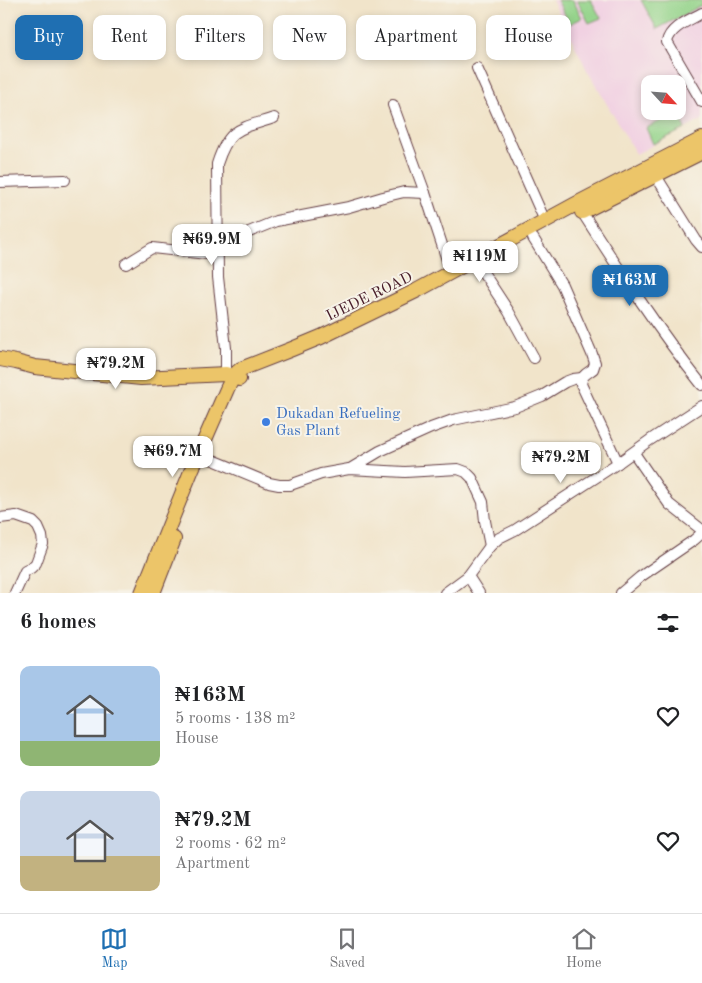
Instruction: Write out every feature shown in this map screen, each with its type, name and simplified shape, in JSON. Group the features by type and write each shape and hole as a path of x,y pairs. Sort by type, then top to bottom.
{"main road":[{"name":"IJEDE ROAD","path":"0,360 35,367 141,378 233,377 252,374 327,344 422,298 546,221 702,139"},
{"name":"IJEDE ROAD","path":"233,377 241,368 321,337 451,272 478,263 534,238 550,228 702,152"},
{"path":"153,593 206,458 233,377"},
{"path":"142,593 195,462 233,377"}],"street":[{"path":"702,13 680,25 668,36 667,42 702,102"},
{"path":"477,68 546,221"},
{"path":"392,105 425,193 451,272"},
{"path":"233,377 226,348 218,277 217,164 227,140 236,132 274,118"},
{"path":"656,176 702,247"},
{"path":"0,182 66,180"},
{"path":"126,264 152,248 207,254 215,252 218,245 276,221 349,207 404,192 425,193"},
{"path":"582,212 679,357 702,385"},
{"path":"534,238 562,285 592,354 595,363 593,369 585,374 581,384 618,464"},
{"path":"478,263 509,312 534,358"},
{"path":"349,469 380,451 431,428 453,420 515,407 542,396 565,382 582,378"},
{"path":"445,593 468,576 490,546 499,538 515,530 618,464 650,440 702,406"},
{"path":"621,593 640,577 694,540 702,531 669,504 634,453"},
{"path":"206,458 280,486 290,485 321,474 349,469 405,472 458,469 466,472 472,478 483,502 490,546"},
{"path":"0,518 16,516 33,522 38,527 42,536 43,544 36,563 25,572 15,593"},
{"path":"468,576 479,593"}],"shaded area":[{"path":"552,0 702,0 702,120 636,154 587,70 571,38 571,15 560,15"}],"green space":[{"path":"557,0 573,0 582,18 571,24 571,15 565,15"},
{"path":"577,0 591,0 601,18 589,23"},
{"path":"641,0 702,0 702,5 657,29"},
{"path":"663,120 681,120 685,129 653,144 646,128"}],"place":[{"name":"Dukadan Refueling Gas Plant","path":"266,422"}]}
